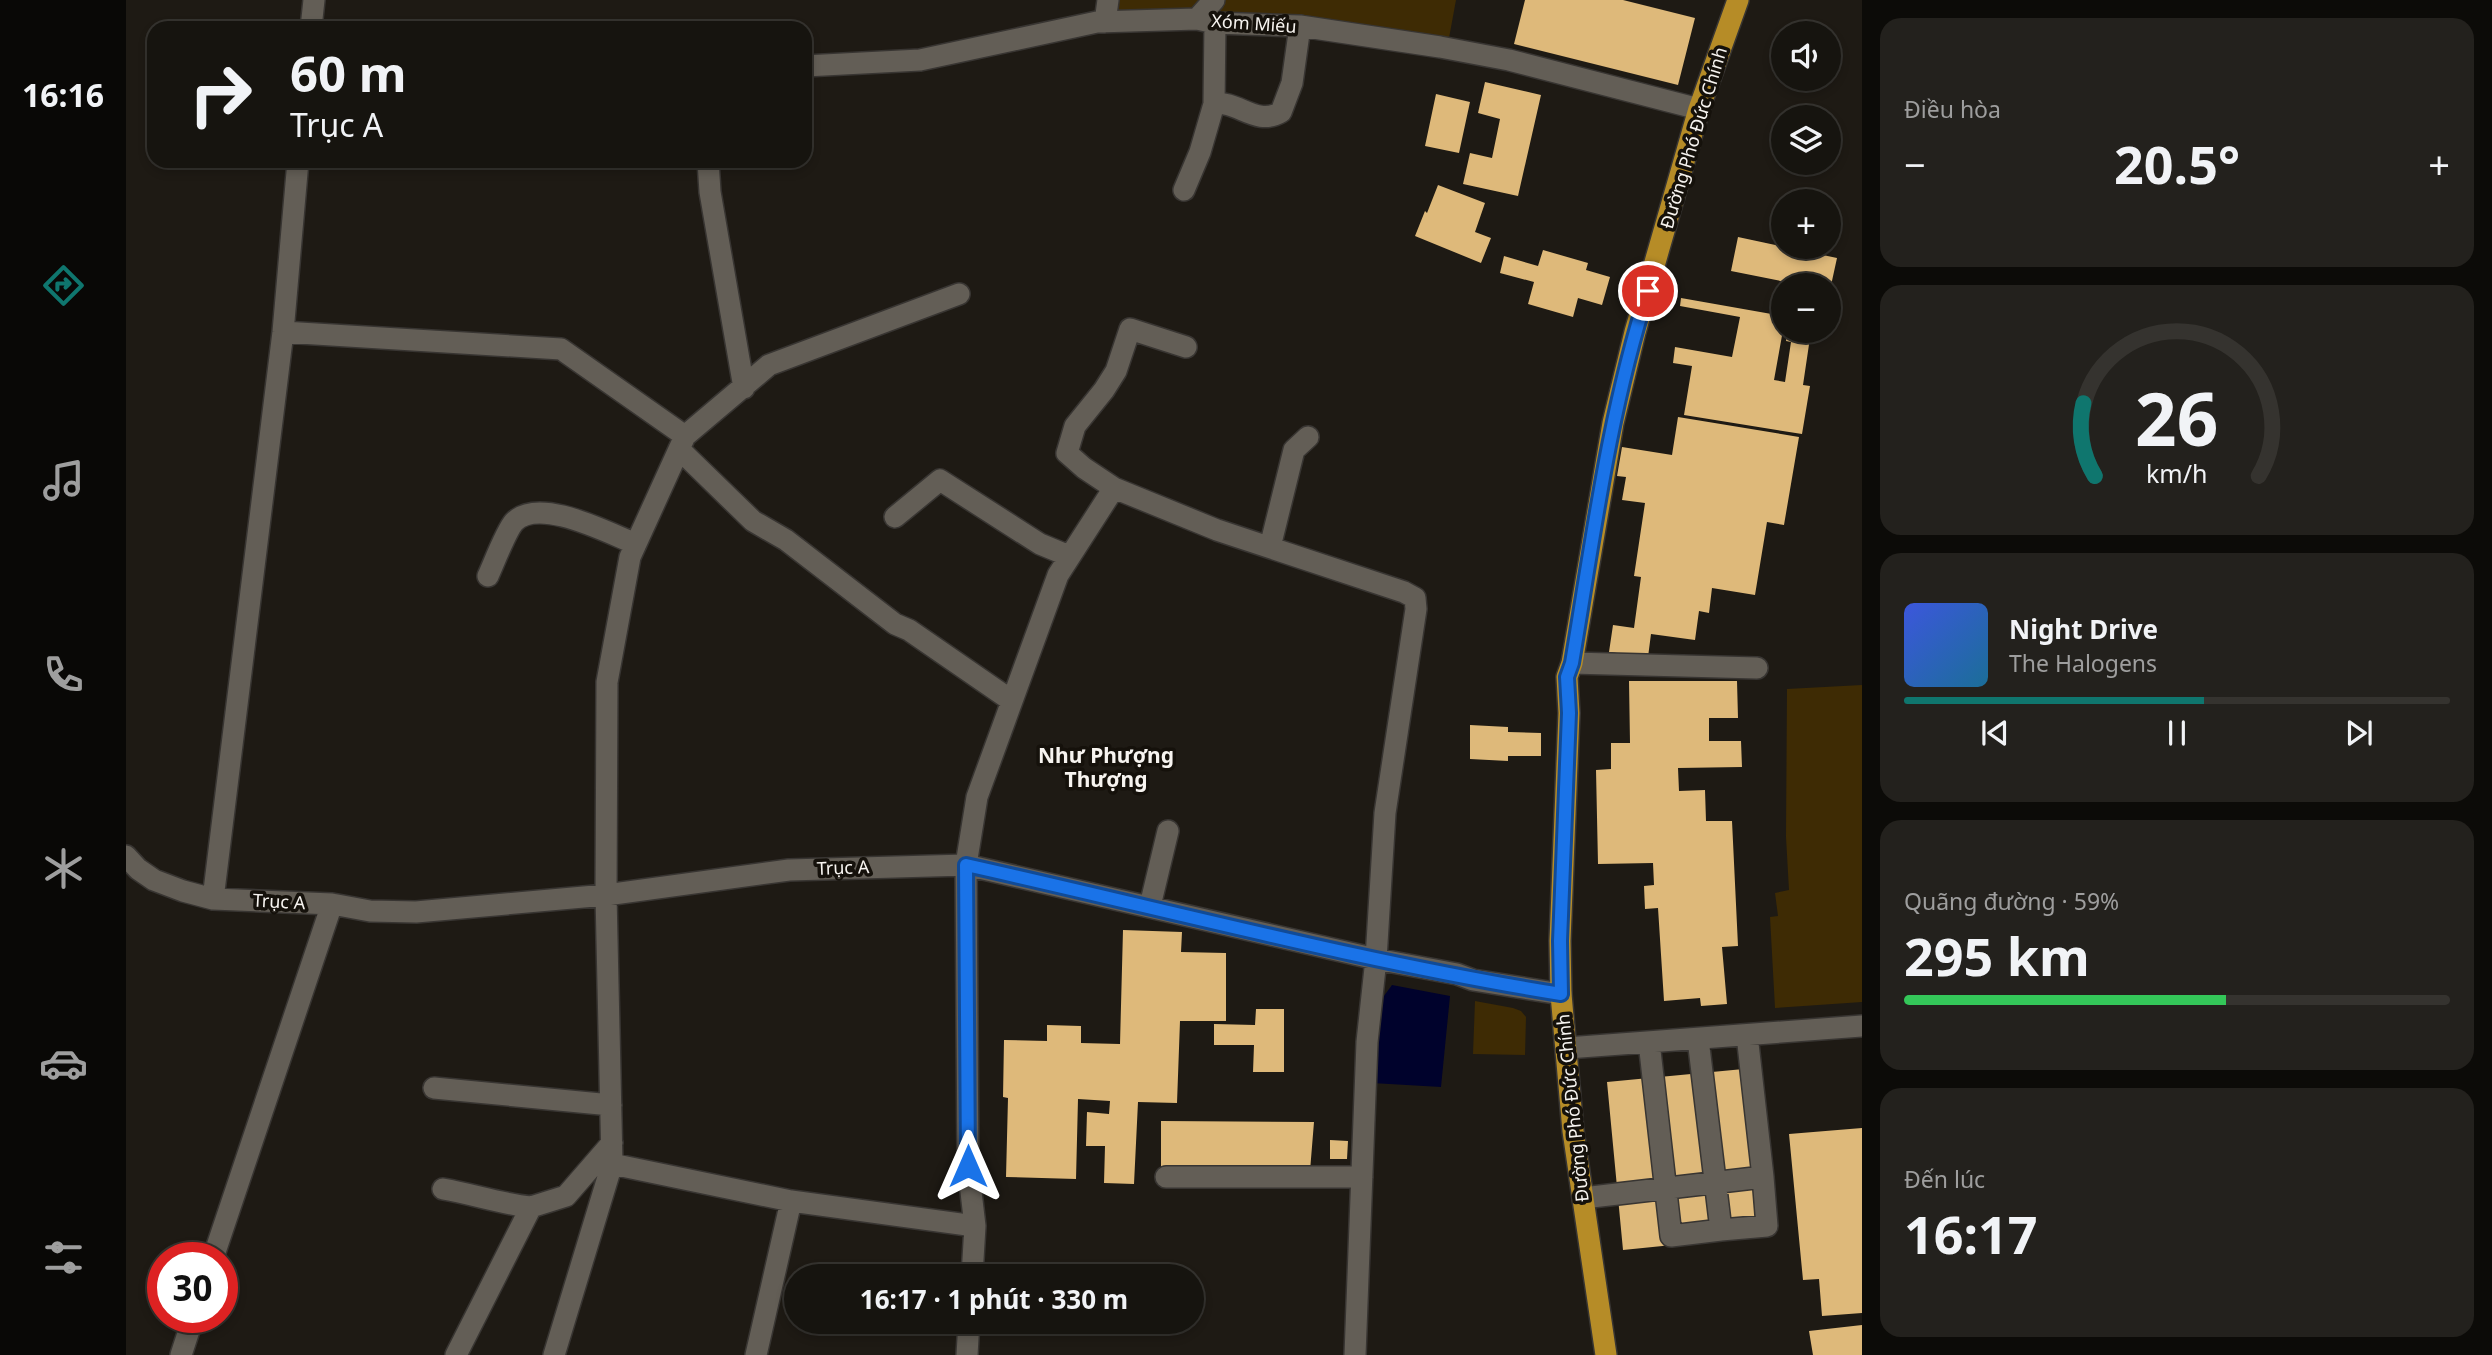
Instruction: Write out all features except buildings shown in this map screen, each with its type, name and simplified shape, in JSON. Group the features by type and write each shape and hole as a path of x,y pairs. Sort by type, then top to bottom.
{"main road":[{"name":"Đường Phó Đức Chính","path":"1606,1355 1573,1131 1561,994 1560,941 1569,713 1567,677 1572,663 1613,423 1635,332 1699,108 1738,0"}],"street":[{"path":"311,21 314,0"},
{"path":"1105,22 1108,0"},
{"path":"1184,190 1200,152 1214,104 1206,21 1214,0"},
{"name":"Xóm Miếu","path":"812,66 920,60 1105,22 1206,21 1300,26 1509,60 1699,108"},
{"path":"1214,104 1221,103 1267,118 1281,113 1292,83 1300,26"},
{"path":"213,899 283,332 297,168"},
{"path":"708,168 709,192 744,387"},
{"path":"554,1355 612,1153 606,895 607,682 630,557 682,443 769,365 959,294"},
{"path":"1186,347 1130,329 1115,371 1104,390 1075,426 1067,453 1114,488 1217,530 1404,592 1415,598 1416,609 1385,813 1376,959 1367,1042 1355,1355"},
{"path":"283,332 561,349 682,443 752,521 786,540 895,624 909,630 1012,701"},
{"path":"1270,547 1294,450 1308,437"},
{"path":"895,517 940,480 1040,544 1069,556"},
{"path":"973,1264 975,1226 968,1166 966,865 977,797 1058,575 1114,488"},
{"path":"488,576 514,522 531,512 559,514 636,544"},
{"path":"1572,663 1757,668"},
{"path":"1150,906 1168,831"},
{"name":"Trục A","path":"126,856 154,880 213,899 332,904 370,911 416,912 606,895 789,870 966,865 1376,959 1457,974 1473,980 1561,994"},
{"path":"218,1242 332,904"},
{"path":"1567,1048 1862,1026"},
{"path":"1648,1042 1671,1236 1767,1226 1747,1035"},
{"path":"1698,1039 1721,1230"},
{"path":"434,1088 611,1105"},
{"path":"612,1153 791,1201 975,1226"},
{"path":"443,1189 531,1207 566,1196 612,1153"},
{"path":"1166,1177 1362,1177"},
{"path":"1583,1198 1763,1177"},
{"path":"756,1355 791,1201"},
{"path":"456,1355 531,1207"},
{"path":"181,1355 189,1333"},
{"path":"967,1355 968,1334"}],"shaded area":[{"path":"1103,0 1456,0 1447,49 1300,26 1097,22"},
{"path":"1862,685 1862,1002 1775,1008 1770,917 1778,916 1775,893 1789,890 1786,837 1787,689"},
{"path":"1475,1001 1521,1011 1526,1017 1525,1055 1473,1054"}],"water":[{"path":"1392,985 1450,996 1441,1087 1372,1083 1381,1000"}],"district":[{"name":"Như Phượng Thượng","path":"1106,768"}],"route":[{"path":"968,1166 966,865 1376,959 1457,974 1473,980 1561,994 1560,941 1569,713 1567,677 1572,663 1613,423 1648,291"}]}
